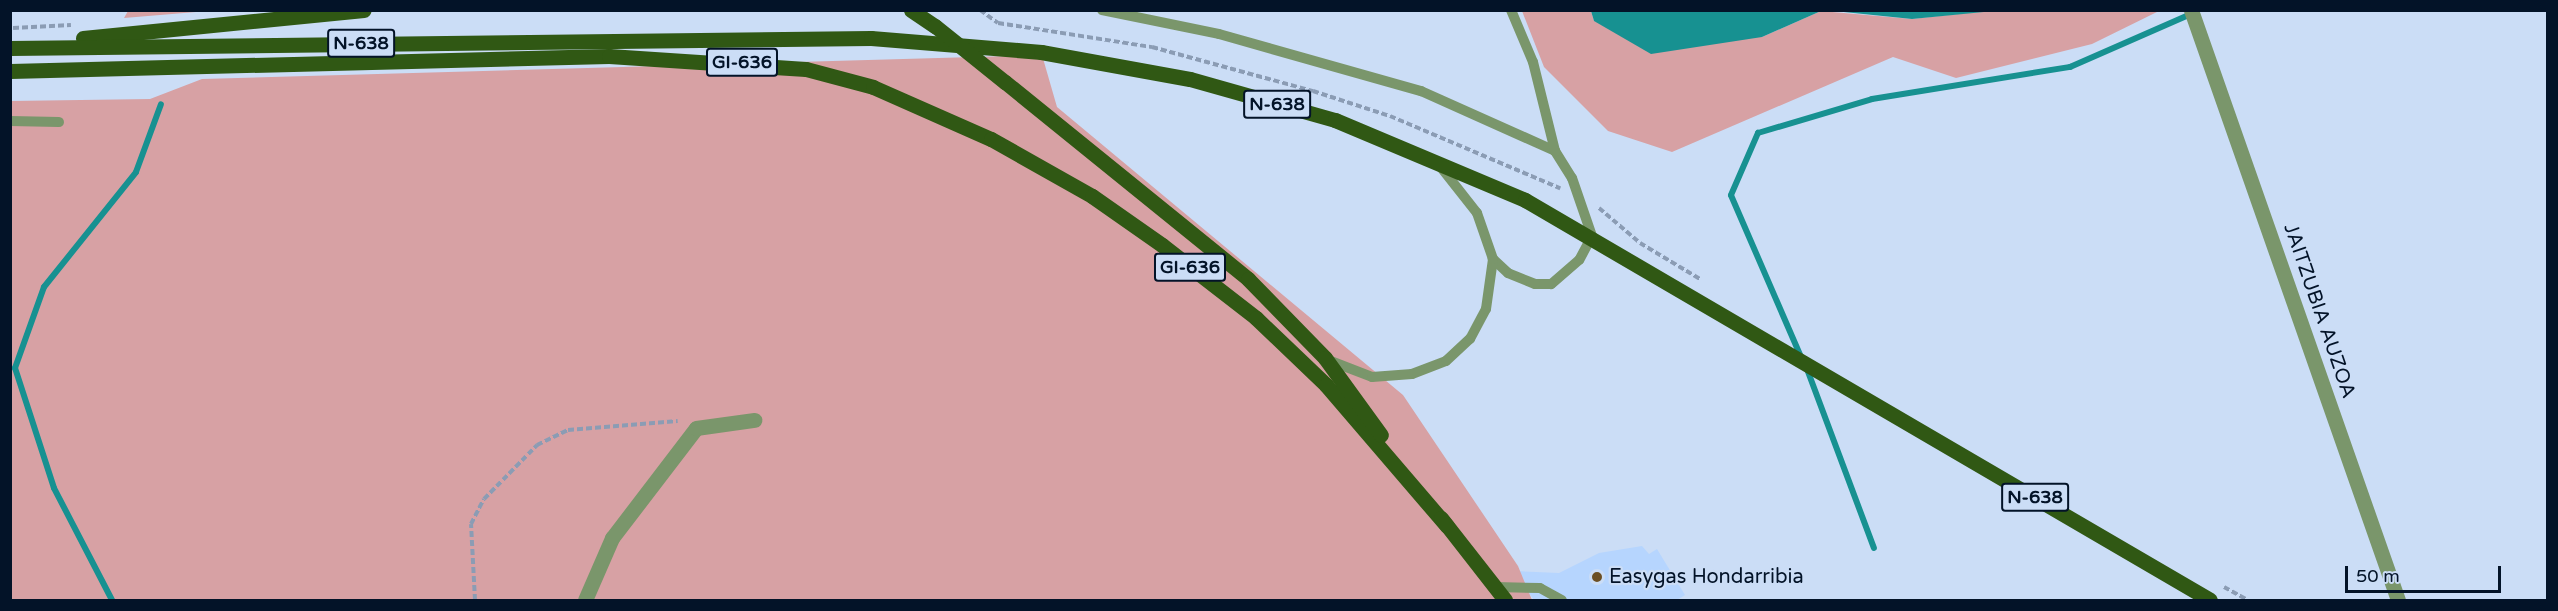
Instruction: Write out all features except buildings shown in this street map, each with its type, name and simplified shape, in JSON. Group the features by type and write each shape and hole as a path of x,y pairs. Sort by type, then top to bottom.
{"main road":[{"path":"10,46 364,10"},
{"name":"GI-636","path":"911,10 935,26 1248,279 1325,358 1447,526 1505,600"},
{"name":"N-638","path":"10,46 871,38 1063,55 1190,79 1335,120 1431,157 1592,236 2210,600"},
{"name":"N-638","path":"609,56 712,40"},
{"name":"GI-636","path":"10,71 609,56 806,69 873,87 1011,150 1092,196 1256,318 1326,385 1447,526"}],"street":[{"name":"JAITZUBIA AUZOA","path":"2191,10 2398,600"},
{"path":"585,600 612,538 696,428 754,420"}],"lane":[{"path":"1102,10 1219,34 1421,92 1555,151"},
{"path":"1493,259 1517,277 1551,284 1579,260 1592,236 1572,178 1555,151 1533,62 1511,10"},
{"path":"10,121 59,122"},
{"path":"1325,358 1372,377 1412,374 1446,361 1470,339 1486,309 1493,259 1477,213 1431,157"},
{"path":"1495,587 1540,588 1562,600"}],"path":[{"path":"475,600 471,524 484,499 537,445 567,430 679,421 696,428"}],"shaded area":[{"path":"128,10 208,11 124,18"},
{"path":"1591,10 1821,11 1762,37 1651,54 1594,21"},
{"path":"1834,10 1994,11 1912,19"},
{"path":"1994,10 2159,11 2092,44 1956,78 1893,57 1672,152 1608,131 1544,67 1522,11 1591,11 1594,21 1762,37 1821,11 1912,19"},
{"path":"1042,55 1057,107 1403,395 1518,566 1532,600 11,600 11,101 150,99 202,79"},
{"name":"Easygas Hondarribia","path":"1642,546 1649,554 1657,549 1685,595 1677,600 1534,600 1513,571 1559,573 1599,553"}],"waterway":[{"path":"1801,357 1731,195 1758,133 1872,99 2070,67 2193,13"},
{"path":"112,600 54,488 15,368 44,287 136,172 161,104"},
{"path":"1807,369 1874,548"}],"place":[{"name":"Easygas Hondarribia","path":"1597,577"}]}
